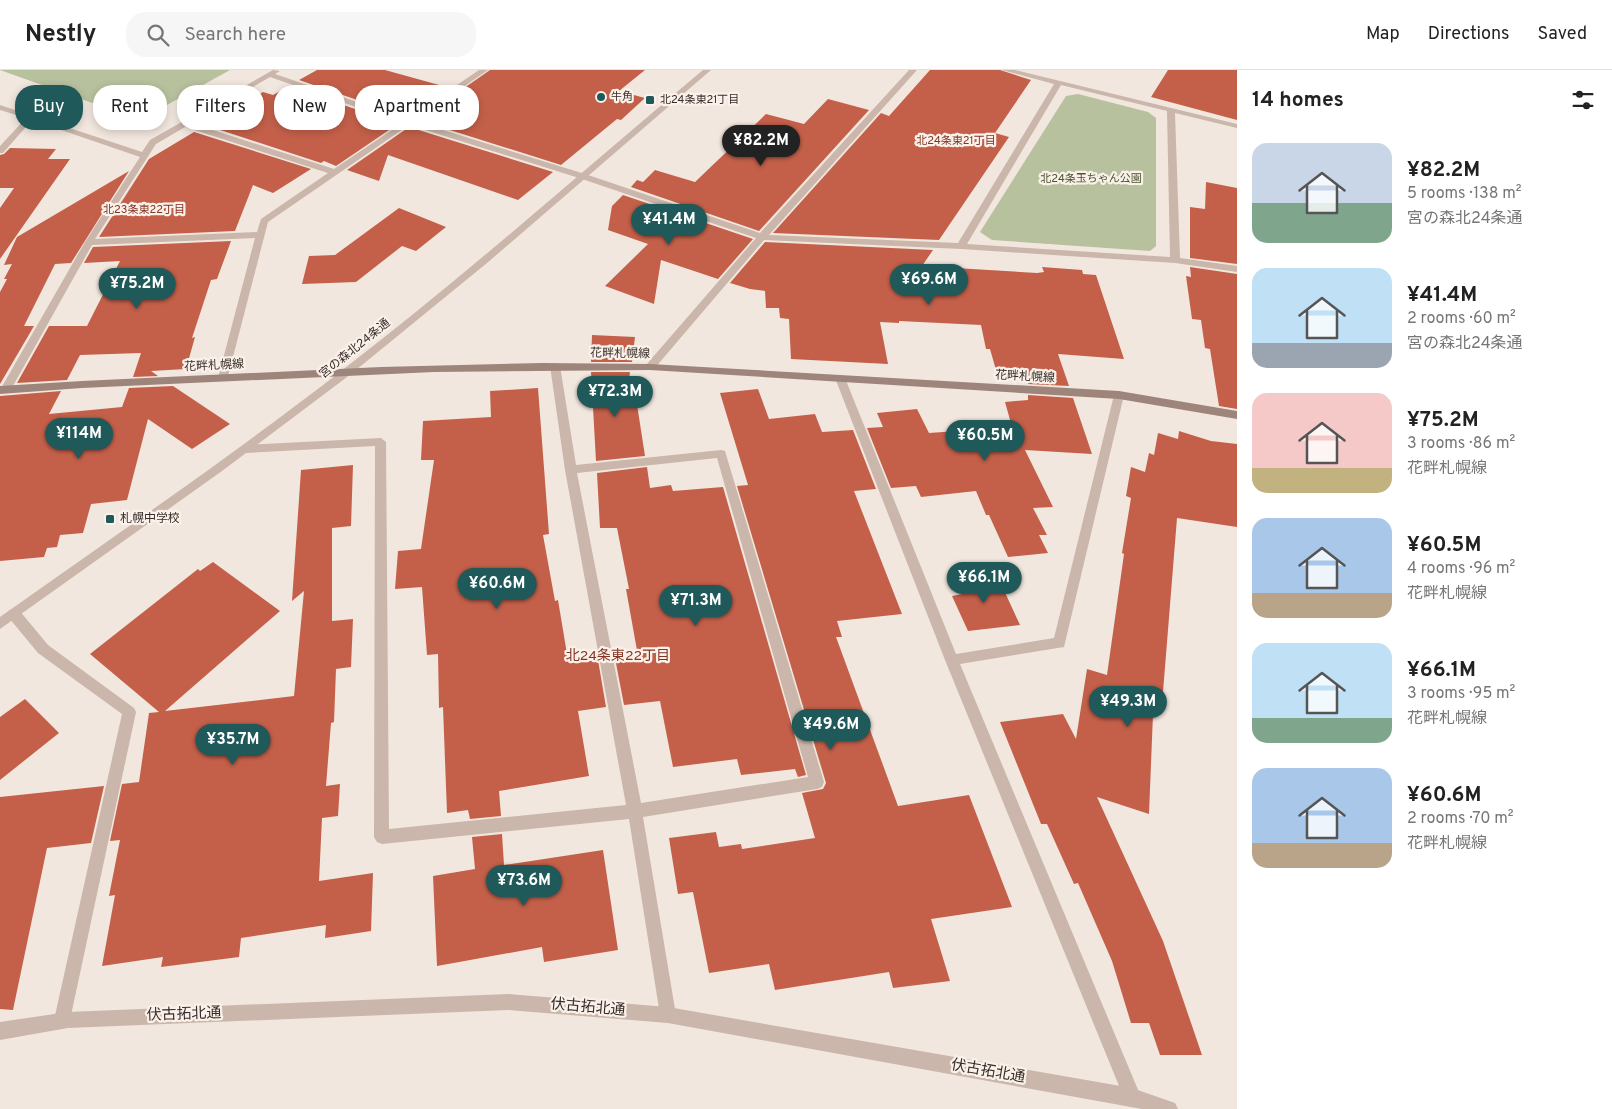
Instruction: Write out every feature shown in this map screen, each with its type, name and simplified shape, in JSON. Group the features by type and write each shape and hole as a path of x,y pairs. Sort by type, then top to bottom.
{"main road":[{"name":"花畔札幌線","path":"3,390 349,371 555,366 650,367 1119,395 1237,415"}],"street":[{"path":"253,85 278,70"},
{"path":"462,85 484,70"},
{"name":"宮の森北24条通","path":"0,624 246,449 349,371 516,233 707,70"},
{"path":"650,367 762,238 913,70"},
{"path":"1006,70 1237,126"},
{"path":"270,75 355,104"},
{"path":"961,246 1059,82"},
{"path":"0,107 15,112"},
{"path":"1170,109 1175,260"},
{"path":"3,390 89,242 143,155 152,142 177,128"},
{"path":"0,151 19,130"},
{"path":"67,130 143,155"},
{"path":"204,130 333,172"},
{"path":"223,378 264,221 396,130"},
{"path":"434,130 582,176 762,238 961,246 1175,260 1237,269"},
{"path":"89,242 260,235"},
{"path":"555,366 571,470 635,811 668,1015"},
{"path":"840,378 952,660 1132,1097"},
{"path":"952,660 1058,643 1119,395"},
{"path":"246,449 381,442 382,837 635,811 817,782 721,454 571,470"},
{"path":"14,614 44,649 129,712 62,1020"},
{"name":"伏古拓北通","path":"0,1031 62,1020 508,1002 668,1015 1132,1097 1169,1109"}],"green space":[{"path":"0,70 230,70 203,85 177,85 177,99 167,105 167,85 93,85 93,103 83,100 83,85 42,85"},
{"name":"北24条玉ちゃん公園","path":"1078,94 1148,112 1156,118 1156,246 1150,251 992,240 980,232 1066,96"}],"building":[{"path":"317,70 385,70 439,85 355,85 355,99 345,96 345,85 314,85 299,80"},
{"path":"490,70 645,70 619,91 645,98 621,120 617,119 561,165 450,130 479,130 479,85 468,85"},
{"path":"930,70 1000,70 1031,80 995,133 1009,137 939,240 773,233 881,113 889,116"},
{"path":"1168,70 1237,70 1237,120 1151,97"},
{"path":"264,92 273,95 274,130 345,130 345,106 355,109 355,130 389,130 336,166 324,161 321,163 220,130 264,130"},
{"path":"828,99 869,110 759,231 631,187 637,180 643,182 655,170 695,182 766,114 804,124"},
{"path":"405,130 419,130 553,172 518,200 388,155 379,181 347,170"},
{"path":"194,132 311,169 273,193 253,185 235,231 99,237 149,159"},
{"path":"10,148 56,149 48,159 70,159 0,259 0,208 14,188 0,188 0,155"},
{"path":"129,171 71,263 55,264 24,326 34,326 0,384 0,292 12,264 4,265 17,237"},
{"path":"1206,182 1237,188 1237,264 1190,258 1190,207 1205,209"},
{"path":"623,195 753,239 718,279 661,260 654,304 605,286 648,244 608,230 612,206"},
{"path":"399,208 446,227 416,251 402,246 356,282 302,284 309,256 335,255"},
{"path":"231,241 217,279 211,280 192,338 195,337 186,369 151,371 158,376 133,377 141,353 80,355 67,380 17,383 49,326 87,326 120,261 84,263 93,247"},
{"path":"765,242 933,250 922,266 1037,273 1044,272 1042,267 1082,270 1083,274 1096,275 1124,359 1058,354 1069,386 1028,384 1028,372 996,370 990,349 986,349 981,325 899,321 899,323 880,322 888,364 791,359 789,319 780,318 779,308 766,308 765,291 730,283"},
{"path":"1190,267 1237,274 1237,409 1219,406 1210,349 1205,348 1201,320 1192,319 1186,276 1191,277"},
{"path":"592,335 635,337 632,362 591,362"},
{"path":"591,372 630,372 626,399 636,398 645,456 596,461"},
{"path":"173,386 230,424 192,449 148,419 127,500 91,504 83,533 60,535 57,547 47,548 44,557 0,561 0,396 61,391 49,414 122,407 129,388"},
{"path":"538,388 549,534 543,535 555,601 558,600 568,660 574,659 574,663 598,660 606,707 578,711 589,776 499,791 501,816 470,819 468,810 447,813 443,707 439,708 438,654 427,655 422,587 395,589 398,551 421,549 434,460 421,460 423,421 491,417 490,391"},
{"path":"758,389 769,419 815,414 822,432 853,430 876,489 854,491 902,614 837,621 842,637 836,637 898,806 969,795 1012,907 931,919 950,981 893,988 889,972 775,990 769,964 709,973 693,892 678,894 669,838 716,832 719,847 741,844 742,849 815,838 802,793 823,789 826,783 737,486 748,485 720,393"},
{"path":"1028,395 1073,398 1092,454 1025,450 1053,507 1033,508 1047,535 1039,535 1048,553 1008,557 976,491 921,497 916,486 891,488 867,428 883,427 877,413 917,409 929,433 1012,427 1005,402 1028,400"},
{"path":"1179,431 1211,441 1237,444 1237,527 1177,518 1163,692 1154,689 1149,814 1097,797 1163,941 1202,1055 1160,1055 1149,1023 1131,1023 1112,961 1078,883 1074,884 1047,824 1041,824 1000,722 1063,714 1076,739 1087,669 1107,675 1124,554 1122,553 1131,498 1126,496 1131,467 1145,472 1149,453 1154,455 1158,433 1178,439"},
{"path":"353,465 351,526 332,528 332,621 353,619 351,667 336,669 334,722 331,723 326,786 340,784 338,816 322,818 319,881 373,873 371,931 325,938 326,925 241,938 239,957 161,967 163,957 102,966 115,895 109,896 120,840 110,841 122,784 139,782 149,713 159,712 90,654 198,569 200,571 213,562 280,611 165,711 294,696 304,591 292,601 301,470"},
{"path":"647,467 650,488 671,485 673,491 723,487 806,775 798,777 795,769 741,775 737,759 673,767 660,701 624,705 615,658 638,656 626,589 629,589 617,528 600,528 597,473"},
{"path":"997,575 1020,625 968,631 952,596 962,594 956,580"},
{"path":"25,699 59,733 0,780 0,717"},
{"path":"104,786 91,843 47,848 13,1010 0,1009 0,797"},
{"path":"502,834 504,865 603,850 618,950 544,962 542,947 437,966 433,876 475,869 472,837"}],"place":[{"name":"牛角","path":"601,97"},
{"name":"北24条東21丁目","path":"650,100"},
{"name":"札幌中学校","path":"110,519"}],"district":[{"name":"北24条東21丁目","path":"956,141"},
{"name":"北23条東22丁目","path":"144,210"},
{"name":"北24条東22丁目","path":"618,656"}]}
